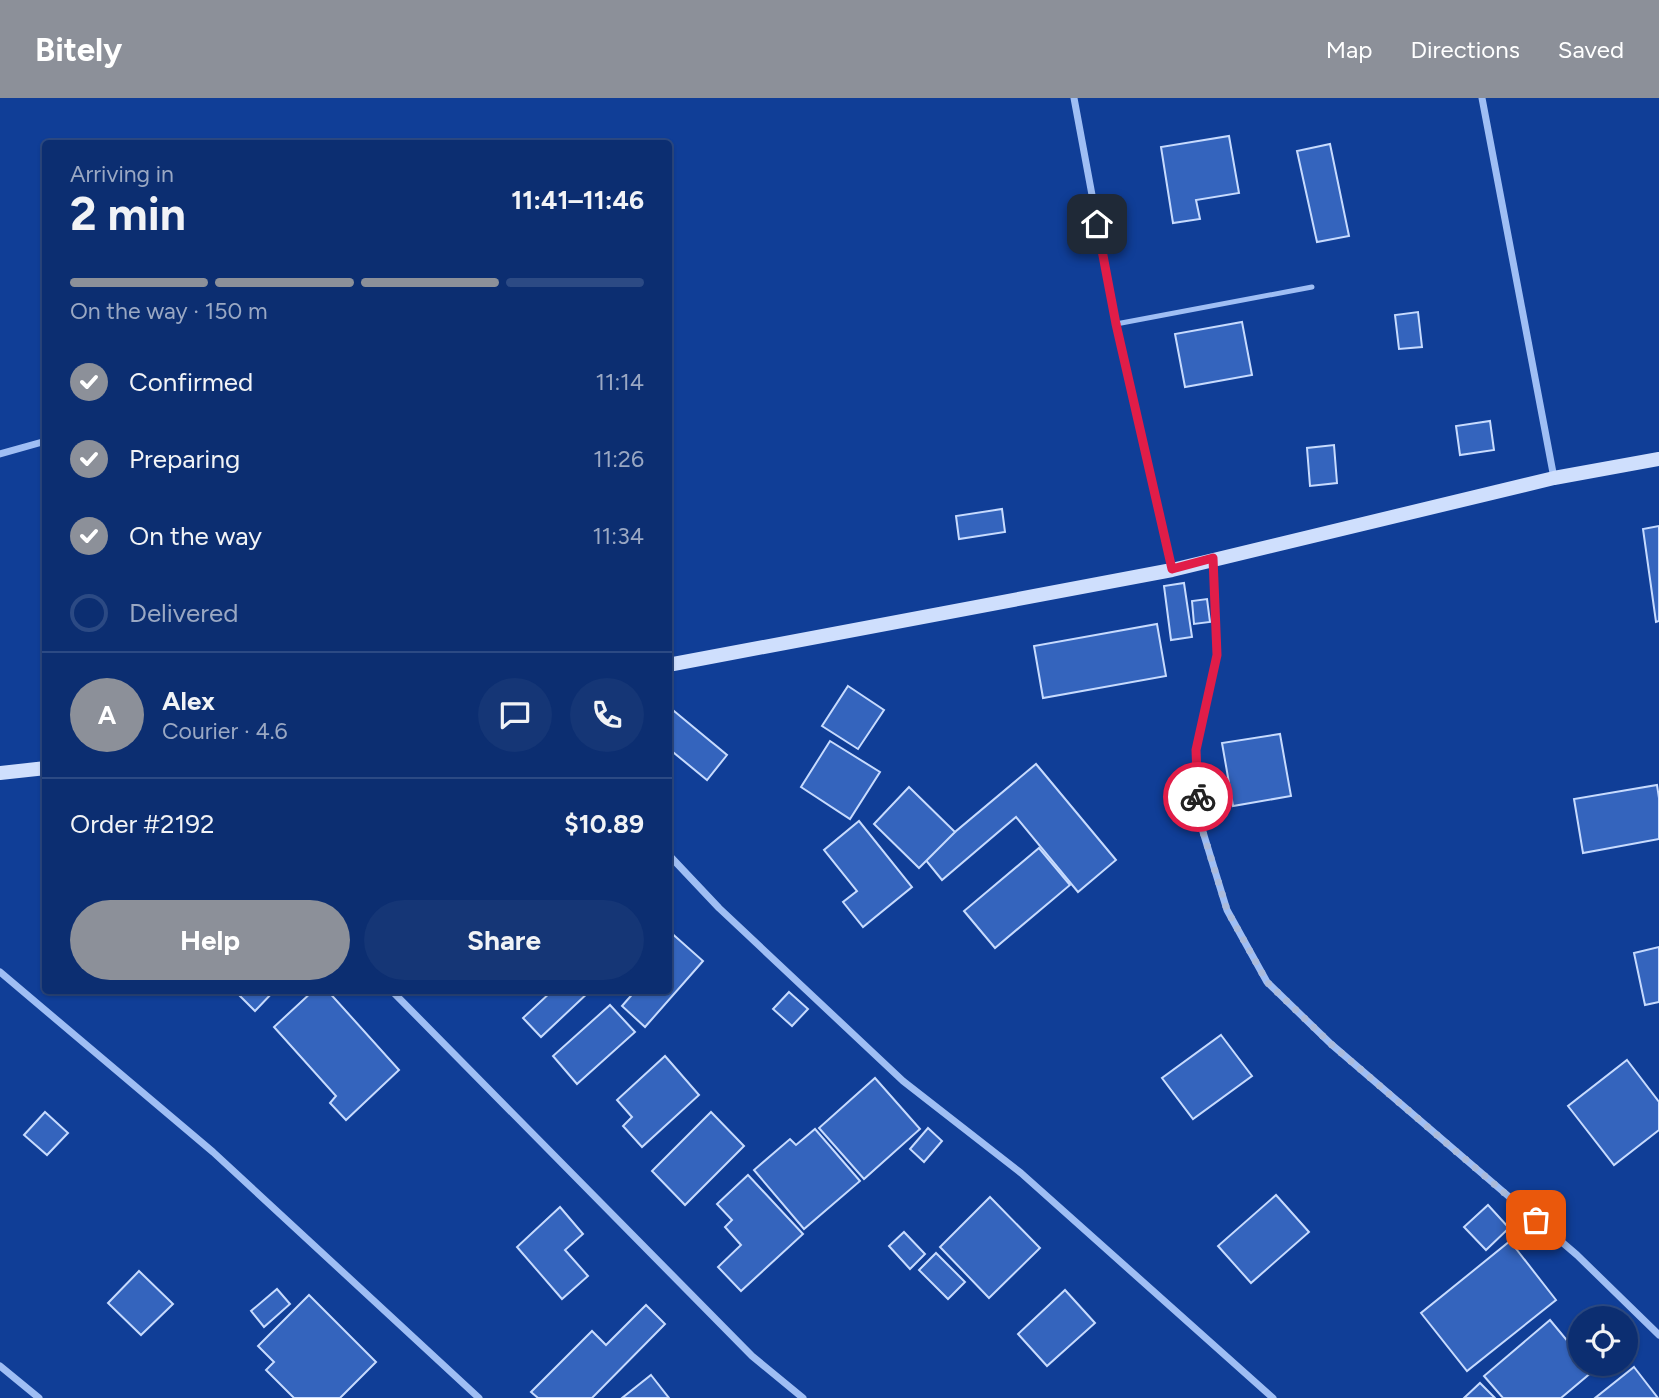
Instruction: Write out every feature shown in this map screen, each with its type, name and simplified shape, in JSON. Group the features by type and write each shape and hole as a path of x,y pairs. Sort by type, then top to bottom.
{"street":[{"path":"1074,98 1116,324 1172,569"},
{"path":"1482,98 1554,478"},
{"path":"0,454 42,442"},
{"path":"672,664 1172,569 1554,478 1659,459"},
{"path":"1213,558 1217,655 1196,750 1199,819 1227,910 1267,982 1331,1044 1577,1255 1659,1335"},
{"path":"0,773 42,768"},
{"path":"672,858 719,908 903,1081 1021,1173 1273,1398"},
{"path":"0,972 213,1152 480,1398"},
{"path":"395,994 752,1356 803,1398"},
{"path":"0,1366 38,1398"}],"lane":[{"path":"1116,324 1312,287"}],"building":[{"path":"1229,136 1239,193 1196,200 1200,219 1173,223 1161,147"},
{"path":"1330,144 1349,236 1317,242 1297,151"},
{"path":"1418,312 1422,347 1399,349 1395,315"},
{"path":"1242,322 1252,375 1185,387 1175,334"},
{"path":"1490,421 1494,450 1460,455 1456,426"},
{"path":"1334,445 1337,483 1310,486 1307,448"},
{"path":"1002,509 1005,532 959,539 956,516"},
{"path":"1659,526 1659,621 1656,622 1643,529"},
{"path":"1184,583 1192,637 1171,640 1164,586"},
{"path":"1207,599 1210,622 1194,624 1192,601"},
{"path":"1157,624 1166,676 1043,698 1034,646"},
{"path":"848,686 884,710 858,749 822,726"},
{"path":"674,711 727,755 707,780 672,751"},
{"path":"1280,734 1291,796 1233,806 1222,743"},
{"path":"830,741 880,772 850,819 801,787"},
{"path":"1036,764 1116,860 1078,892 1016,817 942,880 924,858"},
{"path":"1657,785 1659,839 1583,853 1574,799"},
{"path":"909,787 955,832 919,868 874,824"},
{"path":"859,821 912,887 863,927 843,902 857,891 824,850"},
{"path":"1039,848 1070,885 995,948 964,911"},
{"path":"672,934 703,961 645,1027 622,1006 632,994 672,994"},
{"path":"1659,947 1659,1002 1645,1005 1634,953"},
{"path":"789,992 808,1009 792,1026 773,1009"},
{"path":"238,994 271,994 255,1011"},
{"path":"310,994 331,994 399,1070 346,1120 330,1103 336,1096 274,1027"},
{"path":"549,994 587,994 541,1037 523,1018"},
{"path":"610,1005 635,1032 577,1084 553,1056"},
{"path":"1221,1035 1252,1076 1193,1119 1162,1078"},
{"path":"665,1056 699,1095 642,1147 623,1126 632,1117 617,1100"},
{"path":"1627,1060 1659,1102 1659,1130 1614,1165 1568,1106"},
{"path":"875,1078 920,1129 864,1179 819,1128"},
{"path":"45,1112 68,1133 47,1155 24,1135"},
{"path":"711,1112 744,1146 685,1205 652,1171"},
{"path":"928,1128 942,1141 924,1162 910,1149"},
{"path":"815,1129 860,1181 804,1229 754,1170 790,1139 796,1145"},
{"path":"748,1175 803,1234 741,1291 718,1267 741,1245 725,1227 732,1220 717,1204"},
{"path":"1276,1195 1309,1232 1251,1283 1218,1246"},
{"path":"990,1197 1040,1248 989,1298 940,1247"},
{"path":"1488,1205 1509,1228 1486,1250 1464,1227"},
{"path":"560,1207 583,1234 565,1250 588,1276 562,1299 517,1247"},
{"path":"904,1232 925,1254 910,1269 889,1246"},
{"path":"1510,1241 1556,1300 1467,1371 1421,1313"},
{"path":"936,1253 965,1282 948,1299 919,1270"},
{"path":"139,1271 173,1304 141,1335 108,1303"},
{"path":"277,1289 290,1304 264,1327 251,1311"},
{"path":"1065,1290 1095,1323 1047,1366 1018,1334"},
{"path":"309,1295 376,1362 340,1398 294,1398 266,1370 274,1362 258,1346"},
{"path":"646,1305 665,1324 592,1398 538,1398 531,1392 592,1331 606,1345"},
{"path":"1550,1320 1568,1342 1568,1376 1587,1376 1561,1398 1503,1398 1484,1376"},
{"path":"1638,1372 1658,1398 1595,1398 1623,1376 1638,1376"},
{"path":"651,1375 669,1398 622,1398"},
{"path":"1480,1383 1495,1398 1464,1398"}],"way so far":[{"path":"1198,797 1199,819 1227,910 1267,982 1331,1044 1536,1220"}],"route":[{"path":"1097,224 1116,324 1172,569 1213,558 1217,655 1196,750 1198,797"}]}
